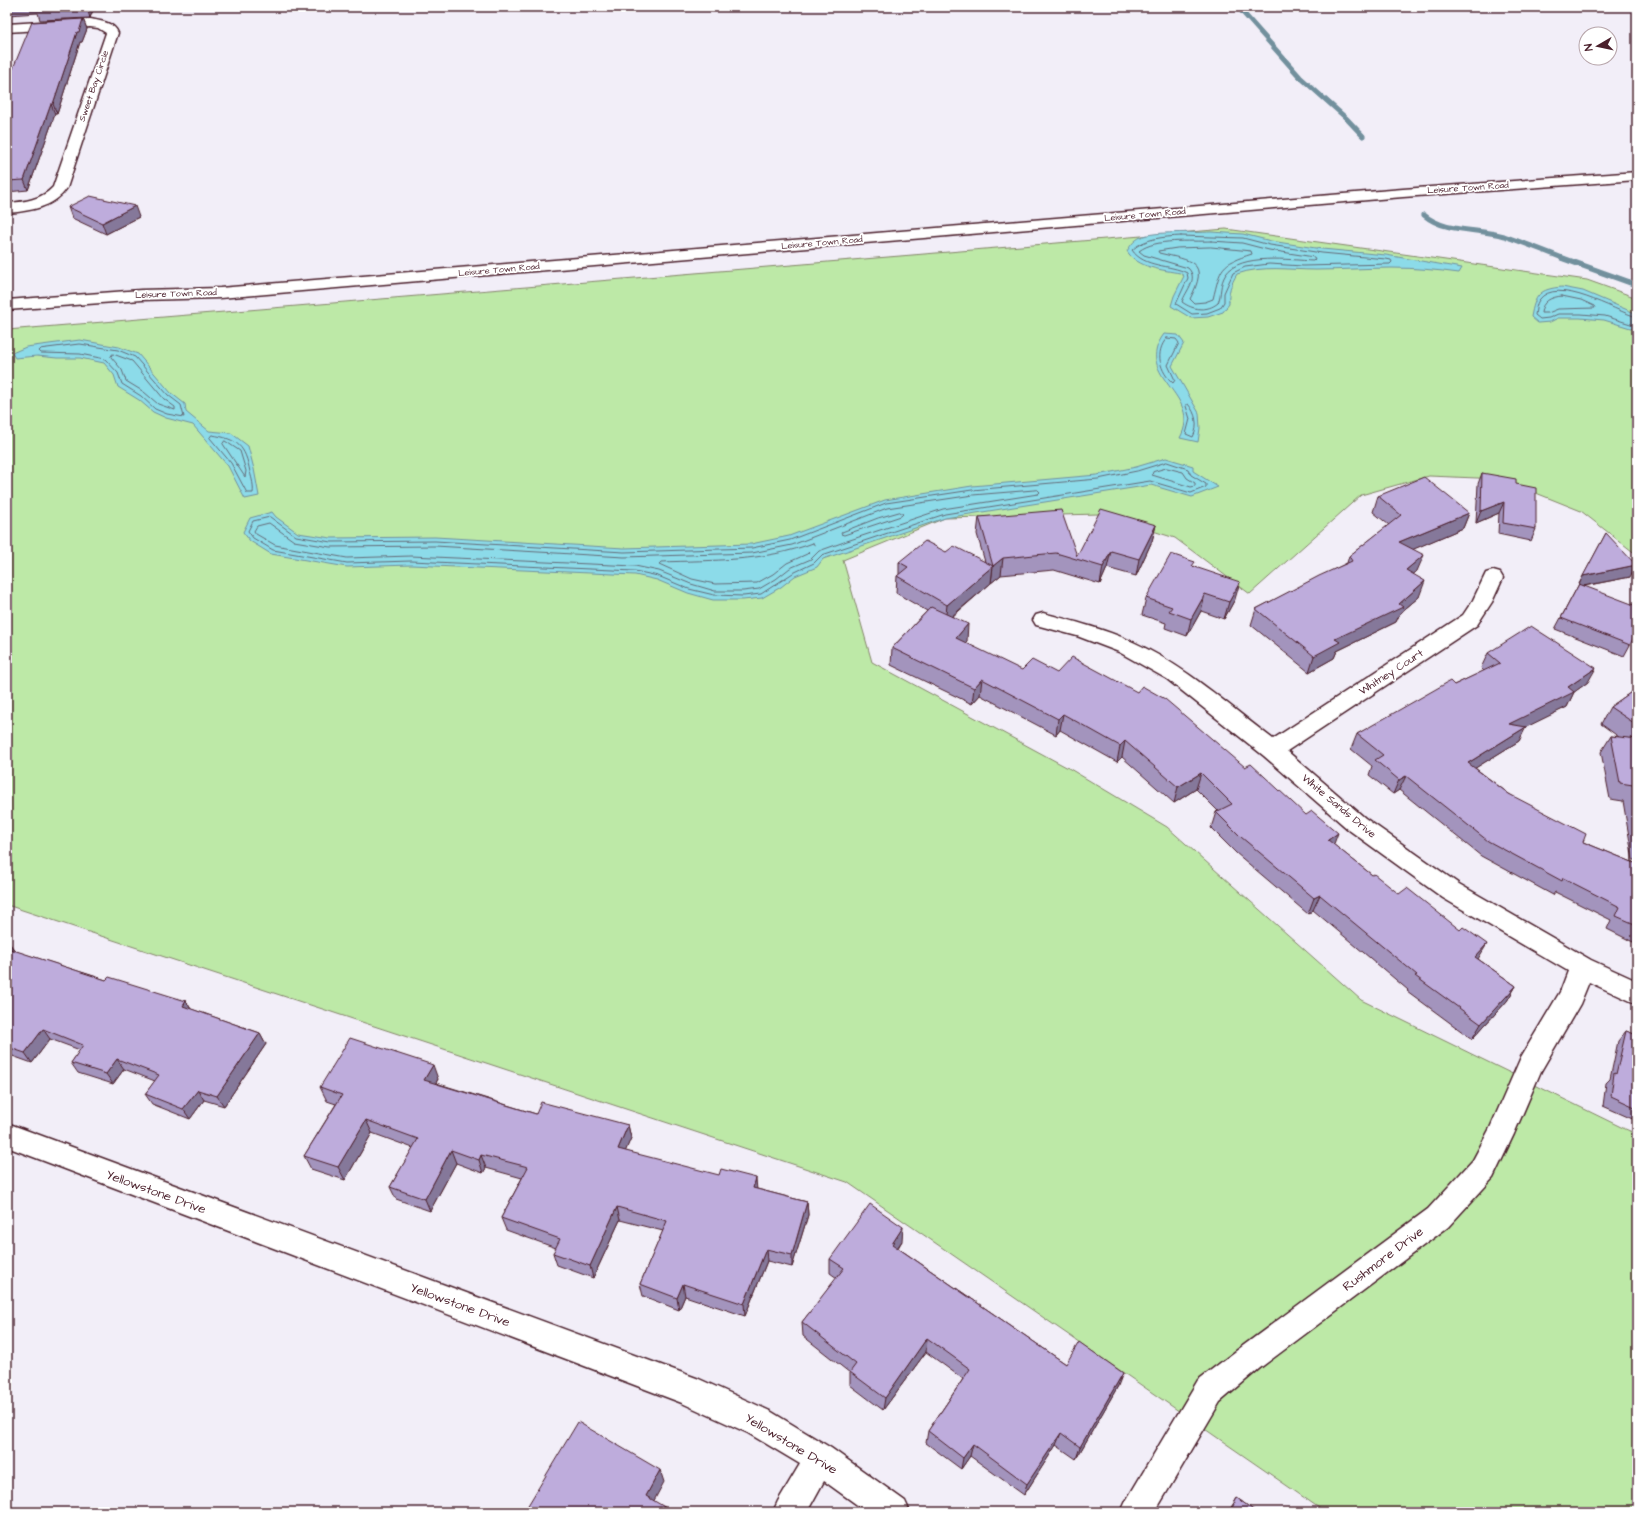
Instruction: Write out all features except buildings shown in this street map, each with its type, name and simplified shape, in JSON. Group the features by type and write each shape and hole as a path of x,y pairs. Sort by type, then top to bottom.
{"street":[{"name":"Sweet Bay Circle","path":"7,28 90,23 108,27 112,33 60,188 52,196 41,202 28,206 7,208"},
{"name":"Leisure Town Road","path":"7,305 141,295 220,293 1364,196 1637,176"},
{"name":"Whitney Court","path":"1272,750 1470,620 1482,602 1493,578"},
{"name":"White Sands Drive","path":"1043,620 1084,631 1126,647 1174,674 1272,750 1357,824 1451,891 1582,967 1637,993"},
{"name":"Rushmore Drive","path":"1137,1512 1209,1391 1250,1358 1438,1218 1483,1169 1501,1134 1530,1064 1571,996 1582,967"},
{"name":"Yellowstone Drive","path":"7,1135 688,1390 759,1422 820,1459 894,1512"},
{"path":"789,1512 820,1459"}],"green space":[{"path":"1226,229 1587,280 1637,298 1637,555 1581,511 1501,479 1429,476 1361,495 1250,594 1175,538 1099,514 945,518 843,560 872,662 1070,769 1167,827 1361,1000 1637,1134 1637,1512 1325,1512 847,1182 7,905 7,330"}],"water":[{"path":"1211,232 1243,234 1271,241 1322,249 1386,255 1462,268 1459,273 1409,268 1316,270 1266,269 1247,271 1237,274 1230,288 1229,304 1223,312 1208,317 1191,318 1171,306 1174,296 1184,276 1180,273 1144,265 1131,257 1127,251 1136,240 1147,235 1164,233"},
{"path":"1562,287 1583,291 1637,314 1637,330 1604,320 1580,318 1558,318 1550,322 1538,323 1531,317 1534,303 1539,294 1548,289"},
{"path":"1164,334 1178,335 1184,343 1172,366 1199,413 1200,428 1198,442 1180,438 1185,423 1183,409 1177,397 1161,374 1156,362 1156,349"},
{"path":"80,340 119,347 138,354 171,393 185,404 186,412 209,431 231,433 248,446 259,496 245,499 228,466 193,425 166,418 153,412 139,400 118,387 114,375 104,363 80,358 37,356 15,358 12,353 26,347"},
{"path":"1166,458 1193,466 1193,471 1218,487 1192,497 1151,485 945,518 823,559 817,567 795,576 781,587 762,598 743,600 713,600 688,593 657,580 635,575 411,565 347,567 271,554 250,541 243,532 250,518 272,512 276,517 298,533 331,538 435,537 624,548 751,544 789,536 885,500 972,486 1097,475 1136,467"}],"waterway":[{"path":"1238,7 1300,77 1346,118 1363,136"},
{"path":"1424,215 1432,221 1442,225 1504,236 1565,259"},
{"path":"1562,258 1637,285"}]}
